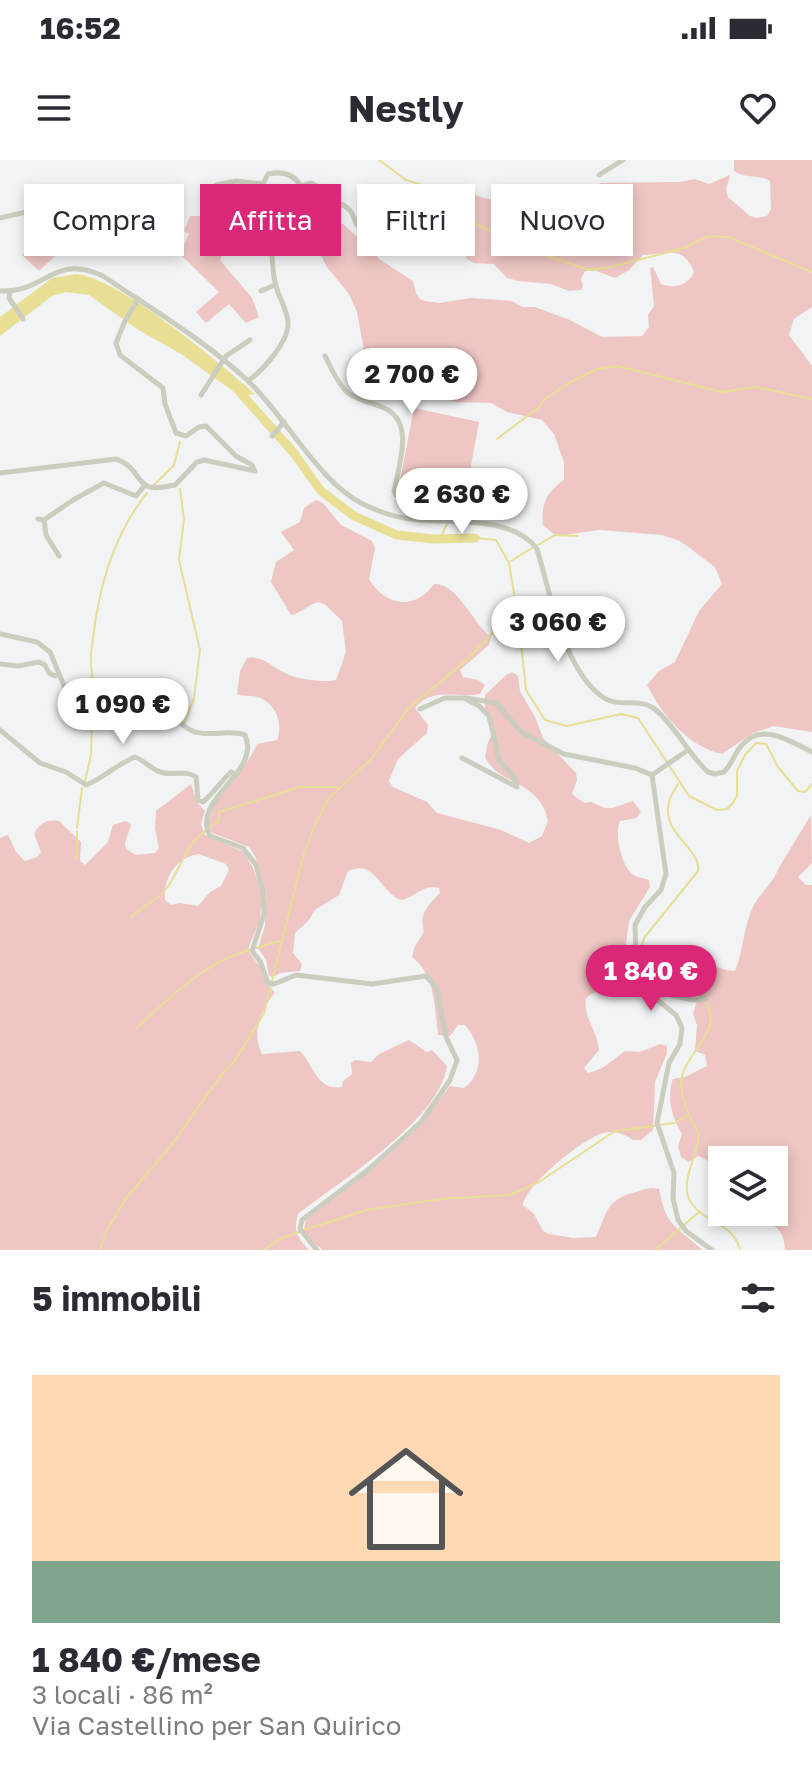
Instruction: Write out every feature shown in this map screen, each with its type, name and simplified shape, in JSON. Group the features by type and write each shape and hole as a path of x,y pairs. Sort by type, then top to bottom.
{"street":[{"path":"599,175 623,160"},
{"path":"248,381 264,369 286,332 287,317 275,285 273,251 262,231 248,218 210,202 216,185 226,181 263,184 268,174 288,174 301,186 311,183 334,196 351,210 357,221"},
{"path":"0,218 24,212"},
{"path":"0,291 10,292 32,286 58,270 78,267 103,276 248,381 326,475 354,499 404,518 503,528 532,542 537,549 567,653 587,680 601,696 613,702 647,704 659,712 685,752 705,770 715,774 727,769 744,743 766,733 812,752"},
{"path":"261,291 275,285"},
{"path":"10,292 9,298 23,319"},
{"path":"0,473 116,459 126,463 151,488 175,485 197,462 204,460 252,472 255,468 236,456 206,426 186,436 176,433 165,404 163,388 120,355 116,347 137,300"},
{"path":"201,395 223,362 250,340"},
{"path":"325,356 347,392 367,403 380,405 396,416 404,437 394,491 396,495 444,500 441,520"},
{"path":"273,435 284,422"},
{"path":"59,556 46,535 41,519 104,483 136,496 145,485"},
{"path":"0,634 37,642 50,652 67,693 79,703 89,722 99,725 141,696 150,694 175,714 185,728 197,732 237,732 245,735 247,752 206,815 205,827 210,836 243,848 256,865 263,892 264,914 252,951 260,961 268,983 274,984 296,975 372,984 426,976 436,987 446,1037 457,1060 450,1080 421,1122 369,1169 302,1220 300,1229 317,1250"},
{"path":"0,664 18,666 39,662 55,676 58,674"},
{"path":"420,709 445,698 496,703 521,732 564,754 635,768 652,775"},
{"path":"462,758 515,787 518,785 499,760 489,716 466,698"},
{"path":"0,730 40,763 66,772 86,785 119,763 135,757 153,770 166,774 191,773 196,777 198,800 203,802 219,789 226,776 231,772 235,774"},
{"path":"652,775 685,752"},
{"path":"652,775 666,874 661,890 645,907 635,925 636,955 642,984 676,1015 682,1028 680,1044 669,1063 657,1123 674,1173 675,1211 686,1231 712,1250"},
{"path":"646,989 692,1000 705,999 696,991"}],"shaded area":[{"path":"734,160 812,160 812,307 794,319 789,335 812,366 812,732 774,726 753,733 722,754 698,744 678,728 647,685 659,671 675,662 699,611 722,584 715,567 680,541 662,535 600,530 556,536 543,525 546,499 564,480 564,462 554,434 542,420 507,412 491,403 455,402 419,393 402,398 383,396 370,383 357,312 349,294 322,256 341,256 343,224 357,237 357,256 377,256 413,281 416,293 425,301 439,303 472,298 512,301 522,307 535,307 570,320 602,337 642,336 649,327 648,315 654,306 650,268 653,267 661,284 680,285 694,272 685,257 673,253 643,255 629,270 615,278 597,271 585,271 581,290 569,291 551,284 507,278 494,264 474,263 467,259 466,256 475,256 475,195 491,200 491,256 633,256 633,184 600,183 695,179 709,184 730,175 726,190 728,197 750,216 767,216 771,209 770,181 734,171"},
{"path":"190,216 200,216 200,256 222,256 220,260 252,298 259,317 246,323 229,304 206,323 196,312 219,292 182,256 189,234 184,231"},
{"path":"24,253 24,256 55,256 39,271 22,255"},
{"path":"77,274 96,279 143,306 255,394 240,396 89,295 66,292 52,296 0,336 0,317 52,278"},
{"path":"414,408 479,422 466,493 438,489 436,497 398,491"},
{"path":"316,500 323,503 341,525 372,541 375,548 369,579 383,595 400,602 409,601 426,593 434,584 443,585 458,597 491,637 489,645 460,670 463,677 485,685 480,694 437,695 422,701 415,708 428,725 427,733 398,759 389,781 393,787 427,802 437,813 501,830 529,843 542,836 548,821 537,798 500,774 485,757 495,729 485,709 485,695 512,672 518,676 520,691 543,738 576,773 572,794 584,803 591,802 605,808 633,801 641,812 636,818 620,821 618,840 621,855 630,872 649,880 650,887 629,921 626,944 628,983 601,990 586,999 599,1050 584,1068 588,1073 599,1069 625,1051 640,1052 660,1044 667,1046 655,1082 653,1130 641,1140 611,1132 594,1137 544,1175 526,1196 523,1205 534,1214 543,1231 549,1234 573,1238 596,1237 614,1202 644,1189 659,1189 669,1219 702,1250 323,1250 306,1233 307,1219 402,1142 450,1086 464,1088 471,1081 476,1074 479,1057 475,1040 465,1025 458,1025 450,1036 438,1035 430,982 420,964 412,957 424,932 423,915 440,893 439,888 429,887 401,900 365,869 348,871 339,895 315,910 295,933 293,953 302,964 300,971 269,976 266,960 258,948 265,926 266,894 255,856 249,847 212,833 210,828 209,817 214,806 257,744 277,740 279,733 276,714 269,703 257,697 237,694 240,671 247,658 263,660 298,677 331,681 336,680 346,652 342,621 326,605 315,603 291,615 271,582 276,562 294,550 281,532 300,522 304,508"},
{"path":"191,784 197,802 205,811 201,824 205,835 244,852 253,868 261,891 261,905 260,920 249,952 260,967 266,984 275,992 259,1022 257,1038 262,1054 300,1051 321,1081 342,1087 343,1081 352,1074 351,1063 355,1060 371,1062 379,1054 409,1040 427,1052 432,1050 447,1066 440,1087 426,1108 385,1148 298,1214 298,1234 309,1250 0,1250 0,838 8,835 16,852 25,861 41,852 34,834 38,827 48,821 59,821 81,842 80,861 85,865 108,842 113,825 126,821 131,825 126,849 136,855 155,853 159,848 155,829 156,811","holes":["199,854 226,864 229,870 221,886 210,892 198,906 171,905 165,900 169,877 184,859"]},
{"path":"811,815 812,863 798,877 806,885 812,885 812,1250 785,1250 781,1234 774,1226 788,1226 788,1146 708,1146 708,1162 698,1156 689,1162 681,1157 678,1146 682,1134 670,1100 673,1079 685,1077 707,1066 705,1055 695,1051 697,1025 693,1014 700,991 689,981 686,969 691,959 735,971 754,905"}],"waterway":[{"path":"379,160 406,180 431,188 453,211 482,227 589,270 684,248 708,236 728,237 812,272"},
{"path":"497,439 569,383 597,369 617,366 722,392 756,387 812,399"},
{"path":"236,388 293,452 321,491 354,516 397,535 434,539 475,538"},
{"path":"154,485 174,465 180,442"},
{"path":"180,489 184,519 179,560 200,650 194,698 185,722"},
{"path":"91,663 96,619 110,561 125,526 147,493"},
{"path":"440,539 447,524"},
{"path":"538,545 555,535 578,536"},
{"path":"475,538 496,540 509,563 526,690 545,720 567,726 621,714 638,718 689,796 717,810 727,809 733,803 737,795 737,771 756,743 766,744 778,767 798,791 805,792 812,784"},
{"path":"511,561 532,548"},
{"path":"100,1250 107,1230 126,1198 170,1147 237,1058 264,1013 303,857 329,798 372,758 408,709 469,658 516,608"},
{"path":"91,665 94,692 91,720"},
{"path":"85,781 91,755 92,725"},
{"path":"678,784 670,800 670,823 694,855 698,871 644,938 641,954 649,968 693,991"},
{"path":"210,827 218,822 219,812 300,787 337,787"},
{"path":"77,828 82,788"},
{"path":"77,831 77,858"},
{"path":"131,918 166,889 191,845 205,831"},
{"path":"256,948 280,941"},
{"path":"137,1028 203,972 249,950"},
{"path":"706,1002 710,1024 687,1064 681,1086 686,1108 698,1132 688,1177 688,1195 698,1211 732,1234 740,1250"},
{"path":"660,1125 674,1123 688,1115"},
{"path":"303,1230 367,1210 441,1199 510,1195 539,1182 615,1131 655,1126"},
{"path":"655,1250 699,1212"},
{"path":"264,1250 280,1239 299,1232"}]}
